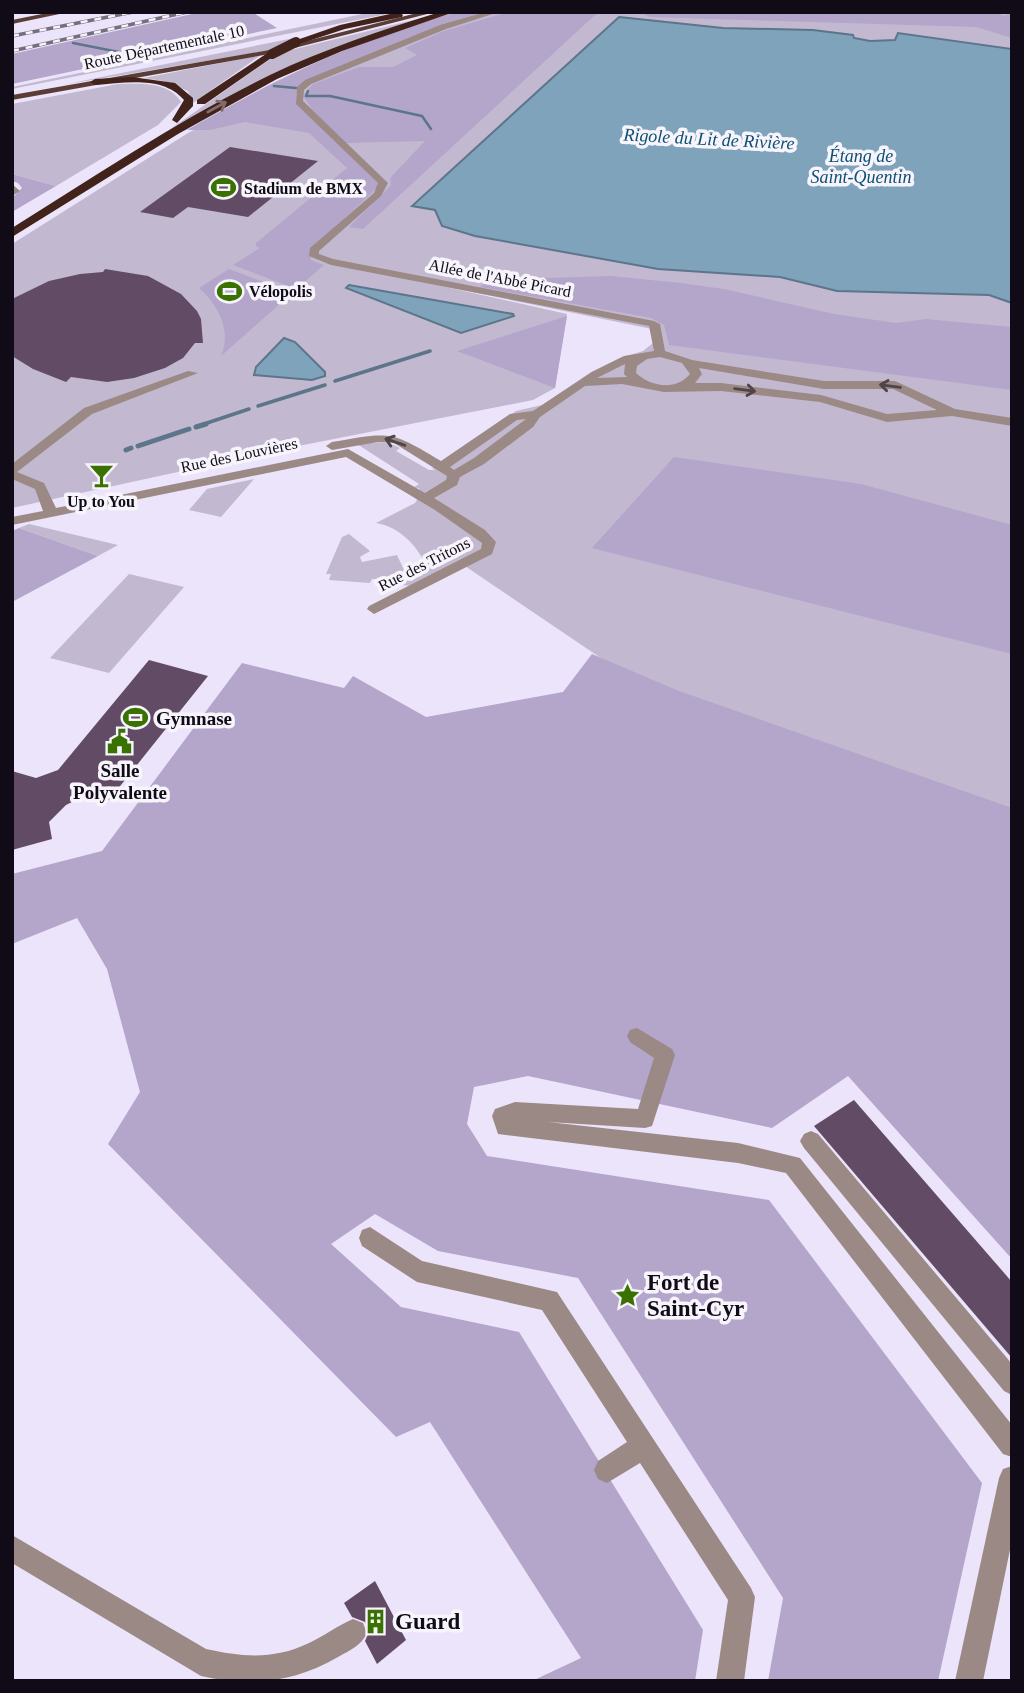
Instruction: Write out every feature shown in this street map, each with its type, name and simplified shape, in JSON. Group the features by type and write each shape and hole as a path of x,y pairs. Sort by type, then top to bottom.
{"highway":[{"path":"12,221 177,120 272,54 296,42 329,31 411,12"},
{"path":"12,233 174,132 254,87 352,44 450,12"},
{"path":"95,82 143,80 174,87 185,93 189,100 188,106 177,120"}],"main road":[{"path":"12,22 65,12"},
{"path":"285,36 404,12"},
{"path":"12,96 275,51 431,12"},
{"name":"Route Départementale 10","path":"43,89 195,55"}],"street":[{"name":"Allée de l'Abbé Picard","path":"495,12 443,27 308,82 300,89 299,102 383,183 378,194 314,250 314,256 331,262 654,324 660,354"},
{"path":"12,187 15,191 12,193"},
{"path":"425,498 452,482 454,475 479,461 529,424 536,414 580,384 610,365 644,356 660,354 690,363 824,385 895,385 952,412"},
{"path":"641,383 630,374 629,369 636,360 644,356"},
{"path":"677,387 693,380 696,374 690,363"},
{"path":"12,472 88,411 192,373"},
{"path":"580,384 622,380 658,388 722,387 821,400 887,418 952,412 1012,422"},
{"path":"441,467 514,417 536,414"},
{"path":"491,432 506,431 511,435 509,439"},
{"name":"Rue des Louvières","path":"12,521 49,509 378,438 397,440 454,475"},
{"name":"Rue des Louvières","path":"12,512 49,509 339,453 355,455 425,498"},
{"path":"12,472 35,480 44,489 49,509"},
{"name":"Rue des Tritons","path":"374,609 487,551 489,542 480,533 425,498"},
{"path":"637,1036 664,1055 645,1119 515,1111 502,1116 505,1126 738,1153 792,1165 878,1286 1012,1445"},
{"path":"811,1141 1012,1383"},
{"path":"370,1238 417,1271 549,1300 742,1597 730,1681"},
{"path":"607,1470 644,1446"},
{"path":"969,1681 1012,1478"},
{"path":"12,1548 201,1662 237,1670 274,1670 315,1655 353,1633"}],"shaded area":[{"path":"201,12 252,12 277,28 12,84 12,54"},
{"path":"372,12 397,12 12,89 12,87"},
{"path":"443,12 1012,12 1012,815 666,702 459,562 415,586 399,585 399,580 372,579 370,583 329,580 331,574 326,574 342,537 349,534 370,551 360,557 362,562 397,555 404,570 426,565 406,538 392,528 376,523 415,503 417,500 413,495 420,489 414,487 419,484 357,444 395,445 400,448 396,451 429,470 435,470 432,468 516,411 542,405 591,372 620,358 643,351 653,343 652,329 428,283 567,314 555,388 533,400 293,447 12,508 12,244 188,133 250,101 276,83"},
{"path":"460,12 489,12 465,19 302,85 296,93 296,100 378,183 378,187 310,250 311,260 324,265 296,289 233,265 260,248 256,243 347,168 309,133 245,122 210,130 187,130 286,77 354,46"},
{"path":"508,12 603,12 595,15 363,229 349,227 391,185 390,178 425,141 346,143 313,111 303,96 313,84 359,67 393,67 417,55 405,48 444,31"},
{"path":"638,12 997,12 1003,16 1012,13 1012,38 976,27 650,17"},
{"path":"417,19 305,60 169,130 279,53"},
{"path":"297,39 272,50 62,85"},
{"path":"261,55 193,103 188,91 163,81 144,78"},
{"path":"118,84 161,87 169,90 181,102 158,125 56,186 12,174 12,104"},
{"path":"12,174 56,186 12,212 12,198 22,188 12,181"},
{"path":"229,269 292,293 221,356 224,328 212,302 199,288"},
{"path":"494,276 515,279 611,276 724,289 834,314 896,323 926,319 1012,327 1012,390 669,345 664,325 651,318 480,287"},
{"path":"567,316 555,388 457,351"},
{"path":"674,457 861,484 1012,525 1012,654 592,548"},
{"path":"254,479 221,517 189,510 207,489"},
{"path":"29,524 118,545 98,556 19,528"},
{"path":"19,528 98,556 12,602 12,531"},
{"path":"129,574 184,587 109,673 50,658"},
{"name":"Fort de Saint-Cyr","path":"592,654 679,691 1012,808 1012,1259 848,1076 772,1128 528,1076 474,1087 467,1124 487,1156 769,1200 982,1483 938,1681 768,1681 783,1598 578,1278 438,1251 375,1214 331,1244 401,1307 519,1332 703,1630 695,1681 532,1681 581,1658 430,1422 396,1437 108,1144 140,1092 107,969 77,918 12,944 12,874 102,851 242,663 344,688 353,676 426,717 563,692"}],"water":[{"name":"Étang de Saint-Quentin","path":"619,17 723,28 813,30 853,35 854,38 870,41 895,40 898,33 1012,49 1012,303 989,295 837,291 780,277 658,269 475,236 442,226 435,210 412,206"},
{"path":"349,285 514,316 461,333 346,288"},
{"path":"284,338 295,342 325,372 325,376 312,380 254,375 256,367"}],"building":[{"path":"230,147 318,161 248,217 188,207 173,218 140,212"},
{"path":"105,269 148,276 181,294 201,319 203,343 195,343 183,358 165,368 134,378 107,382 71,377 66,382 33,369 12,356 12,299 49,281 103,272"},
{"name":"Gymnase","path":"149,660 208,676 109,800 102,795 78,799 66,805 49,822 52,839 12,850 12,771 36,778 58,770"},
{"path":"854,1100 1012,1282 1012,1358 814,1126"},
{"name":"Guard","path":"375,1581 406,1640 377,1664 365,1641 369,1632 365,1622 352,1617 344,1603"}],"waterway":[{"path":"73,43 139,56"},
{"path":"274,86 296,88"},
{"path":"308,91 306,96 330,96 422,116 431,129"},
{"path":"335,381 430,351"},
{"path":"258,406 325,385"},
{"path":"201,425 249,409"},
{"path":"196,427 206,424"},
{"path":"138,446 189,429"},
{"path":"126,450 131,448"}],"railway":[{"path":"12,36 133,12"},
{"path":"12,51 187,12"}],"place":[{"name":"Stadium de BMX","path":"224,188"},
{"name":"Vélopolis","path":"229,291"},
{"name":"Up to You","path":"101,475"},
{"name":"Gymnase","path":"136,718"},
{"name":"Salle Polyvalente","path":"120,742"},
{"name":"Fort de Saint-Cyr","path":"627,1295"},
{"name":"Guard","path":"375,1621"}],"water label":[{"name":"Rigole du Lit de Rivière","path":"709,139"}]}
